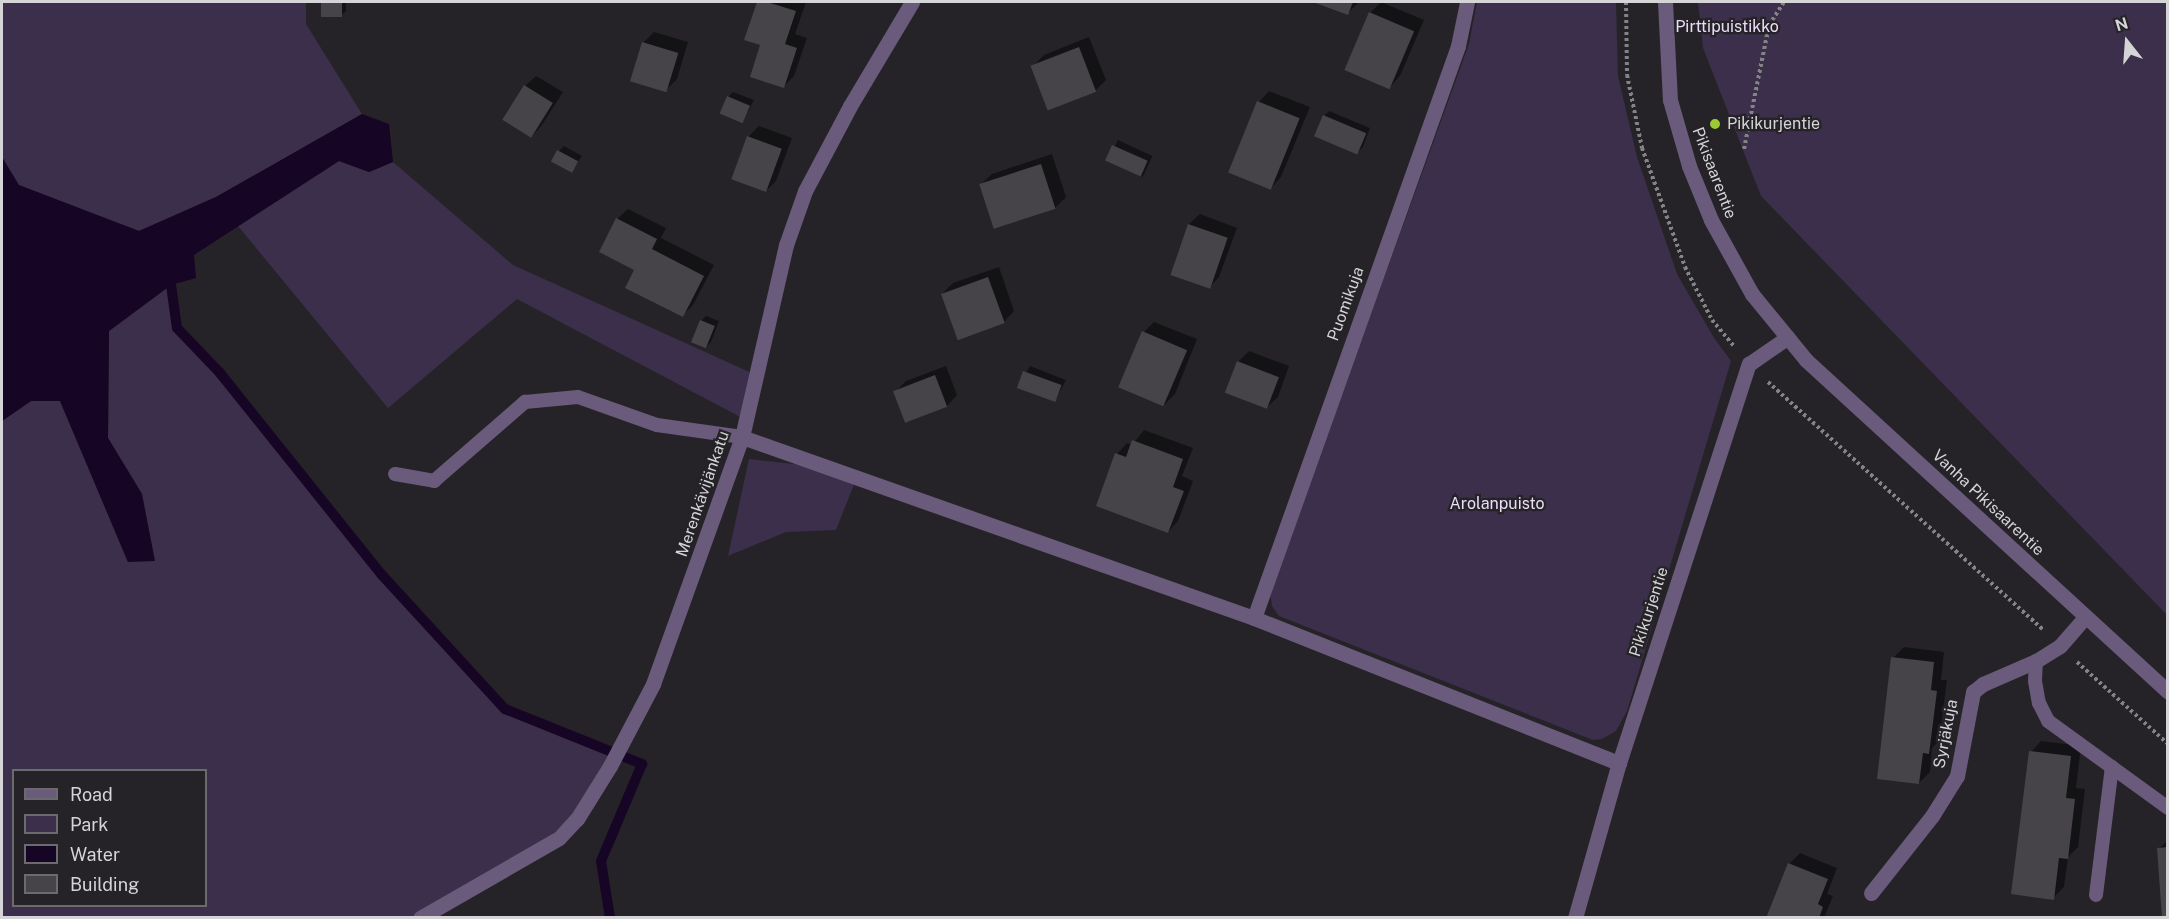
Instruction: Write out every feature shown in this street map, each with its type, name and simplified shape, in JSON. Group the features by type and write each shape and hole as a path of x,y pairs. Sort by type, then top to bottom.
{"street":[{"name":"Merenkävijänkatu","path":"420,918 560,838 596,792 653,684 742,437 786,245 805,191 850,106 912,2"},
{"name":"Puomikuja","path":"1254,618 1458,46 1467,2"},
{"name":"Pikisaarentie","path":"1665,2 1665,42 1670,100 1689,166 1711,220 1736,267 1752,294 1788,337"},
{"name":"Vanha Pikisaarentie","path":"1788,337 1814,367 2168,692"},
{"name":"Pikikurjentie","path":"1575,918 1619,763 1749,364 1788,337"},
{"path":"742,437 1254,618 1619,763"},
{"name":"Syrjäkuja","path":"1871,893 1932,816 1957,776 1973,692 1983,684 2036,661 2060,646 2085,617"}],"lane":[{"path":"395,474 434,481 525,402 578,397 657,425 742,437"},
{"path":"2036,661 2035,681 2039,703 2048,722 2168,808"},
{"path":"2096,895 2112,767"}],"path":[{"path":"1744,149 1768,25 1784,2"}],"green space":[{"path":"2,2 306,2 306,24 362,114 216,197 139,231 18,185 2,157"},
{"name":"Arolanpuisto","path":"1477,2 1616,2 1618,76 1637,157 1677,274 1714,338 1731,361 1627,711 1616,731 1602,739 1593,740 1279,616 1272,606 1270,592 1469,44"},
{"name":"Pirttipuistikko","path":"1698,2 2167,2 2167,615 1761,196 1703,48"},
{"path":"339,161 369,172 393,162 513,265 756,375 746,420 517,299 388,408 238,226"},
{"path":"171,285 177,328 220,373 382,575 505,709 617,754 596,792 529,857 411,917 2,917 2,421 31,401 60,401 128,562 142,494 108,438 109,331"},
{"path":"749,459 829,468 857,477 836,530 786,532 728,556"}],"water":[{"path":"362,114 389,124 393,162 369,172 339,161 194,255 196,278 171,285 109,331 108,438 142,494 155,561 128,562 60,401 31,401 2,421 2,157 19,185 139,231 216,197"}],"building":[{"path":"321,2 342,2 342,17 321,17"},
{"path":"757,2 767,2 796,11 785,44 797,48 784,88 750,77 760,45 744,40"},
{"path":"1313,2 1353,2 1348,15"},
{"path":"1369,12 1414,31 1389,89 1344,70"},
{"path":"642,42 678,53 666,92 630,81"},
{"path":"1079,47 1096,92 1048,110 1030,66"},
{"path":"524,85 553,103 531,138 502,120"},
{"path":"727,96 750,106 743,123 720,113"},
{"path":"1257,101 1300,118 1271,190 1228,172"},
{"path":"1323,115 1366,133 1357,155 1314,136"},
{"path":"747,136 782,149 766,192 731,179"},
{"path":"1112,145 1148,161 1141,176 1105,161"},
{"path":"557,150 578,161 572,173 551,161"},
{"path":"1041,164 1056,209 994,229 979,184"},
{"path":"616,218 657,239 652,249 704,276 683,317 625,288 634,270 599,252"},
{"path":"1188,224 1228,238 1210,289 1170,275"},
{"path":"988,277 1005,323 958,340 941,294"},
{"path":"700,320 715,326 706,348 691,342"},
{"path":"1142,331 1187,350 1163,406 1118,387"},
{"path":"1237,361 1279,377 1267,409 1225,393"},
{"path":"1023,371 1062,385 1055,402 1017,388"},
{"path":"935,375 947,407 905,423 893,391"},
{"path":"1132,440 1183,459 1173,487 1184,491 1168,533 1096,506 1115,453 1126,457"},
{"path":"1891,657 1934,662 1931,690 1937,691 1929,754 1923,753 1919,784 1877,779"},
{"path":"2029,751 2071,756 2066,798 2075,799 2068,859 2059,858 2054,900 2011,894"},
{"path":"2168,847 2168,918 2162,918 2157,848"},
{"path":"1788,863 1828,879 1818,904 1823,907 1819,918 1766,918"}],"waterway":[{"path":"171,285 177,328 220,373 382,575 505,709 642,764 601,861 610,918"}],"place":[{"name":"Pikikurjentie","path":"1715,124"}]}
